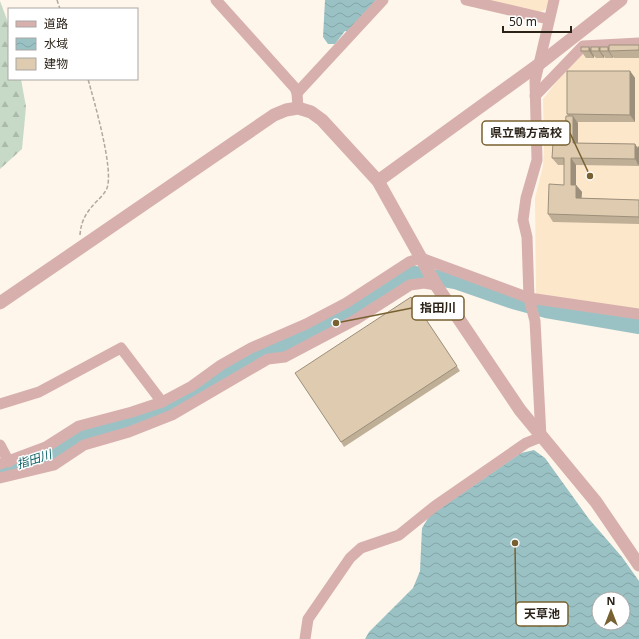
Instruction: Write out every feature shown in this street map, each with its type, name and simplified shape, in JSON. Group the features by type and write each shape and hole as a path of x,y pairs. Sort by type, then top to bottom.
{"street":[{"path":"216,0 295,88 297,93 298,108"},
{"path":"297,93 383,0"},
{"path":"466,0 548,19"},
{"path":"541,437 535,321 529,298 527,237 523,220 526,198 537,160 535,81 548,19 554,0"},
{"path":"378,181 538,65 621,0"},
{"path":"535,96 582,46 639,43"},
{"path":"0,303 274,115 286,110 298,108 311,112 322,120 378,181 436,285 520,410 596,502 639,565"},
{"path":"0,445 4,463 46,447 79,426 132,412 162,402 192,386 221,365 251,348 313,320 346,303 409,262 422,258 529,298 639,314"},
{"path":"0,478 54,465 84,445 129,432 172,415 268,359 285,357 355,320 410,285 424,283 436,285"},
{"path":"0,404 39,392 121,348 162,402"},
{"path":"305,639 308,619 350,558 361,548 399,535 435,506 526,443 541,437"}],"path":[{"path":"83,246 80,235 81,224 86,213 104,193 108,181 104,143 88,80"}],"shaded area":[{"path":"482,0 550,0 545,10 539,12"},
{"path":"639,46 639,311 536,296 535,198 543,166 543,99 582,49"}],"green space":[{"path":"0,1 8,22 8,80 21,80 26,107 22,149 0,169"}],"water":[{"path":"325,0 376,0 348,32 345,31 335,44 328,44 323,37"},
{"path":"534,450 545,458 589,519 622,557 639,581 639,639 365,639 369,632 413,588 420,571 422,528 430,515 521,453"}],"building":[{"path":"609,45 639,45 639,50 609,51"},
{"path":"581,47 589,47 589,51 581,51"},
{"path":"591,47 599,47 599,51 591,51"},
{"path":"600,47 608,47 608,51 600,51"},
{"path":"567,71 630,71 630,115 567,114"},
{"path":"566,116 573,116 573,143 635,144 635,159 571,158 571,185 576,185 576,198 639,200 639,217 548,214 549,184 564,185 564,158 552,158 553,143 562,143 554,142 555,131 565,131"},
{"path":"639,147 639,164 638,164"},
{"path":"411,297 457,366 341,442 295,373"}],"waterway":[{"name":"指田川","path":"0,470 50,456 83,434 159,414 200,392 258,355 336,323 409,273 455,281 513,301 546,310 639,326"}],"place":[{"name":"県立鴨方高校","path":"590,176"},
{"name":"指田川","path":"336,323"},
{"name":"天草池","path":"515,543"}]}
